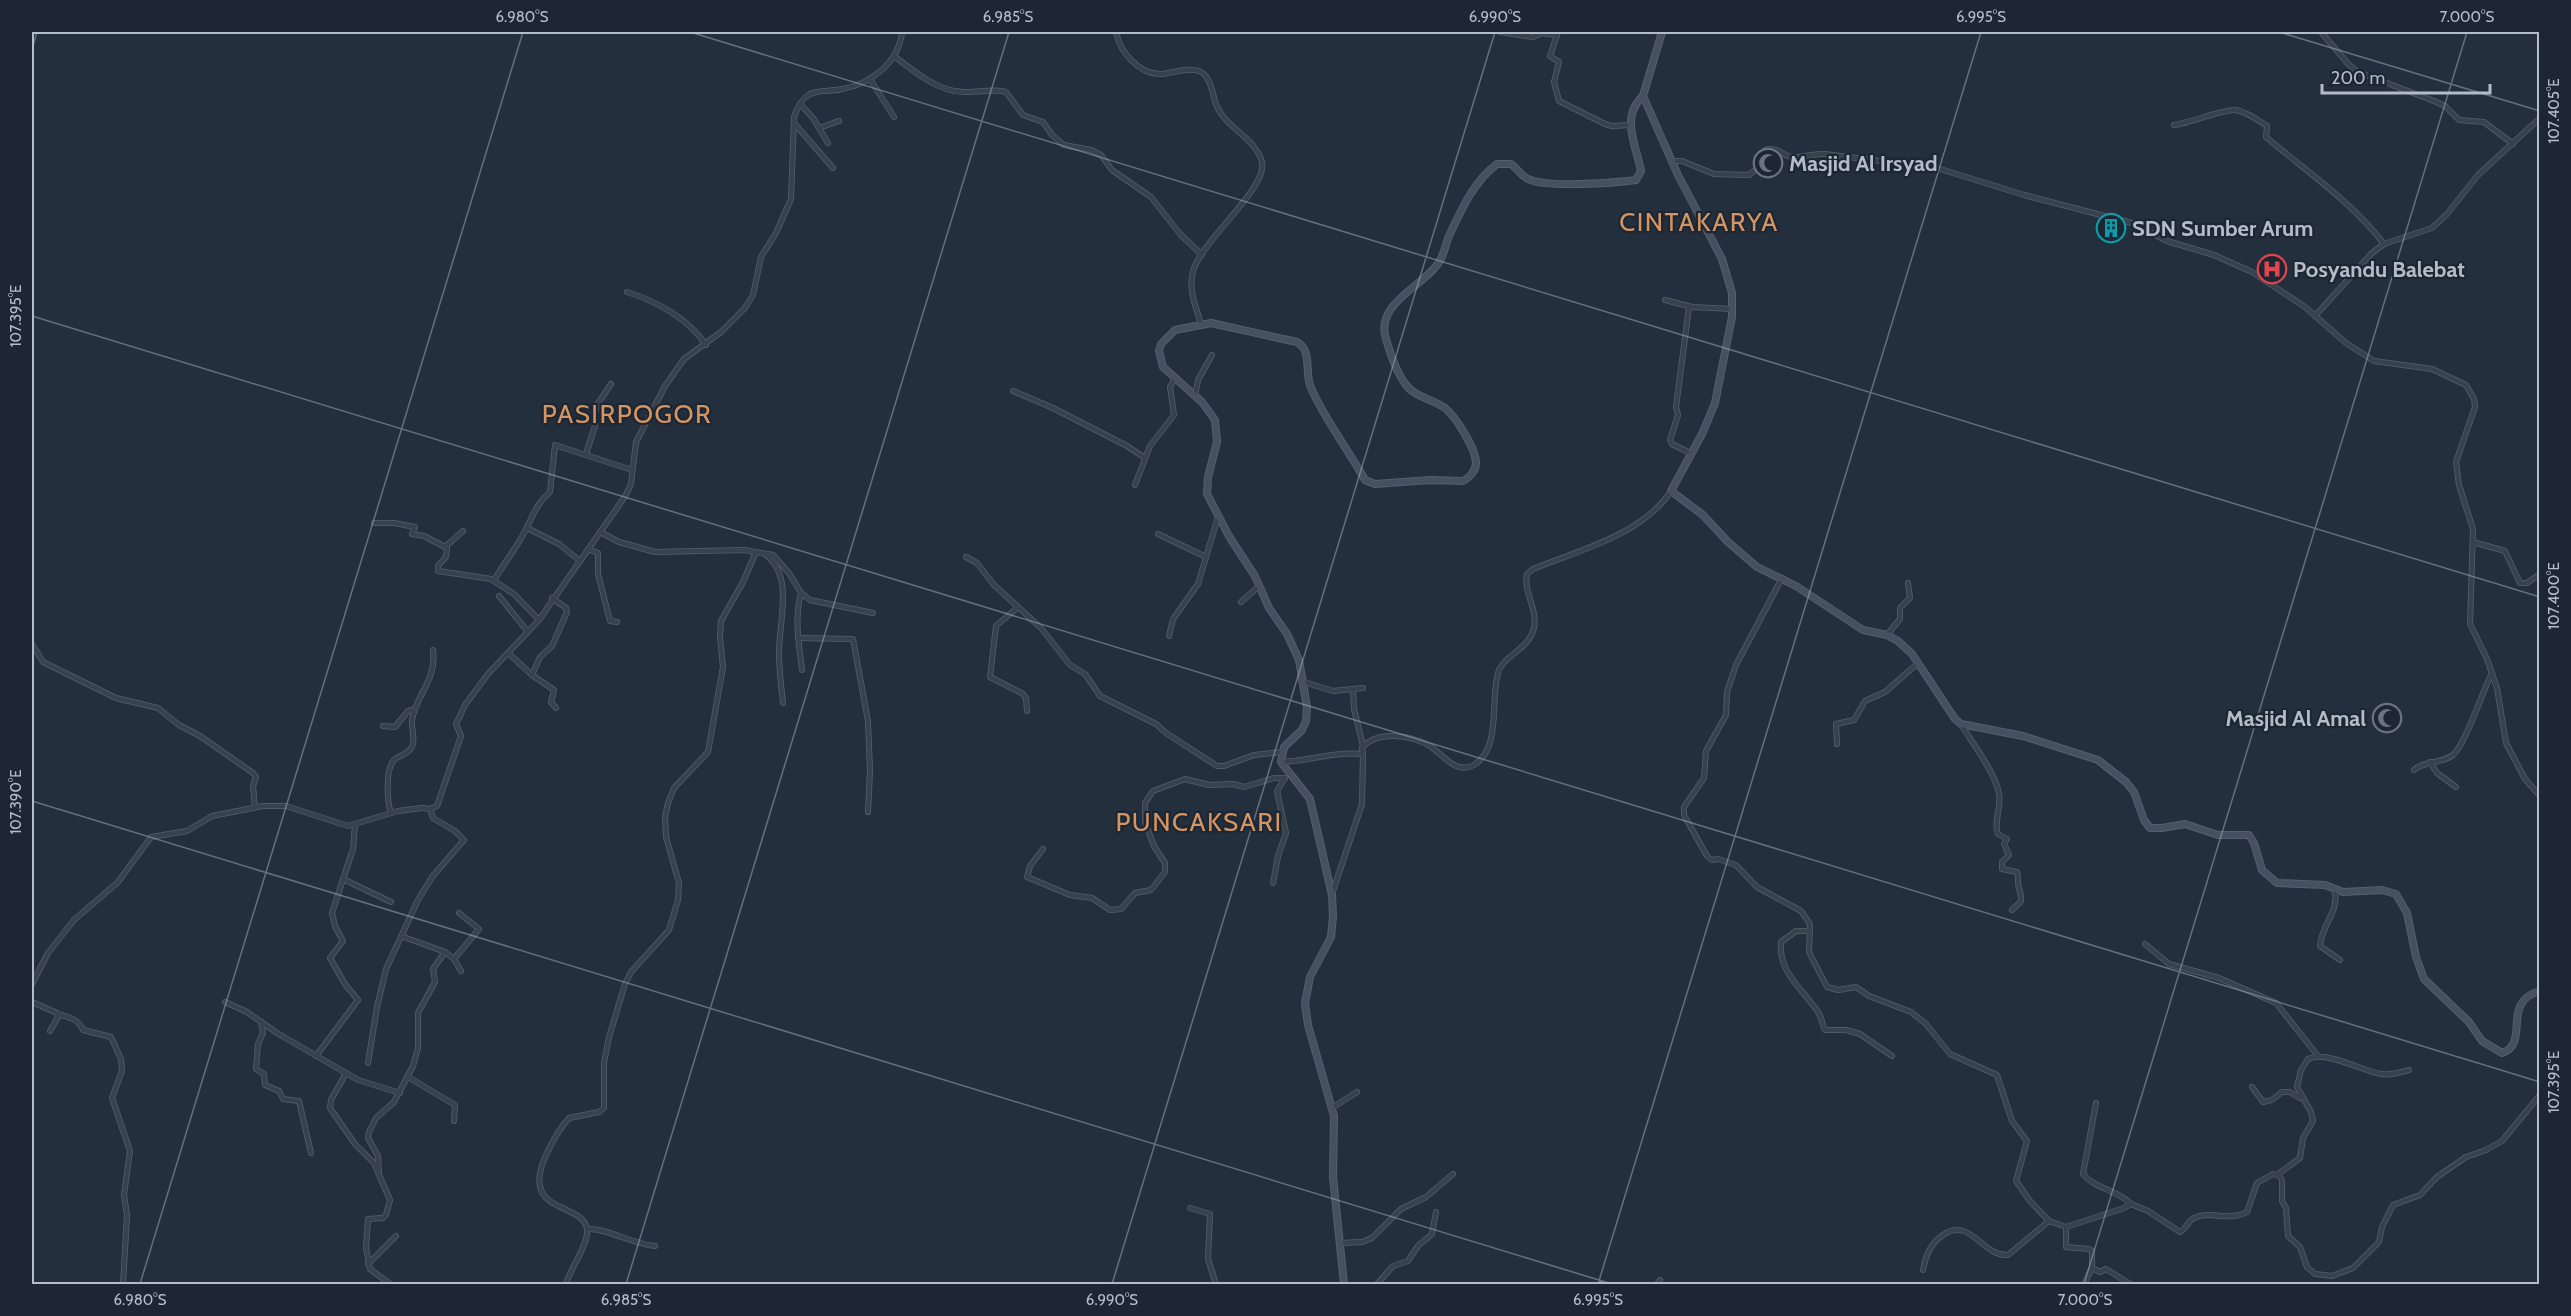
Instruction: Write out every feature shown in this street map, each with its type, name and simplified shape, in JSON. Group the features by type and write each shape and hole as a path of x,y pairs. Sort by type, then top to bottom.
{"main road":[{"path":"1344,1284 1333,1177 1335,1125 1308,1025 1305,1003 1310,977 1331,937 1332,895 1310,799 1303,787 1287,776 1281,762 1282,752 1306,721 1307,707 1294,646 1258,587 1255,576 1218,517 1207,489 1217,441 1215,420 1195,396 1160,362 1161,344 1175,330 1202,324 1220,324 1301,344 1306,354 1311,388 1365,480 1376,484 1430,480 1463,481 1475,468 1476,463 1470,446 1449,412 1440,405 1416,394 1405,384 1385,336 1387,314 1400,298 1437,265 1465,203 1491,168 1501,163 1508,163 1526,178 1537,182 1586,183 1636,180 1641,171 1630,125 1632,109 1642,96 1662,32"},
{"path":"1642,96 1671,160 1722,259 1732,293 1733,309 1718,392 1710,417 1671,491 1703,515 1750,562 1796,586 1863,630 1887,635 1898,642 1918,663 1954,719 1961,724 2023,736 2098,760 2126,782 2134,792 2150,828 2185,824 2218,835 2249,835 2254,843 2262,870 2274,882 2294,885 2325,885 2335,890 2352,892 2388,891 2398,897 2407,913 2422,976 2469,1022 2482,1041 2499,1052 2509,1050 2513,1042 2518,1027 2516,1015 2523,1002 2531,994 2540,991"}],"street":[{"path":"32,984 48,953 74,920 118,882 151,837 187,831 212,816 255,807 286,806 348,826 391,813 422,808 430,809 436,806 448,780 462,736 456,724 465,705 539,620 552,598 626,495 631,484 636,442 665,386 684,359 706,345 742,311 752,297 761,257 790,204 794,123 800,104 807,96 815,92 851,87 870,78 894,56 902,32"},
{"path":"1116,32 1118,42 1128,58 1152,72 1162,74 1194,70 1203,73 1209,81 1219,111 1254,147 1262,160 1260,180 1202,255 1193,272 1191,295 1202,324"},
{"path":"1500,32 1533,37 1544,32 1557,33 1550,56 1559,62 1554,82 1559,101 1605,124 1630,125"},
{"path":"2321,32 2358,72 2445,106 2459,120 2484,122 2513,144"},
{"path":"894,56 947,90 1006,92 1023,115 1043,122 1052,135 1064,145 1091,150 1101,155 1112,170 1151,197 1180,234 1202,255"},
{"path":"870,78 894,117"},
{"path":"800,104 807,110 828,142"},
{"path":"2174,125 2233,110 2262,122 2267,126 2266,137 2359,214 2384,244"},
{"path":"2315,315 2342,288 2363,262 2384,244 2432,228 2447,214 2478,175 2540,118"},
{"path":"819,128 839,122"},
{"path":"794,123 833,168"},
{"path":"1671,160 1682,161 1714,174 1749,175 1756,169 1765,150 1771,148 1796,158 1815,153 1937,168 2055,204 2106,215 2154,233 2168,241 2214,255 2252,272 2315,315 2346,343 2374,361 2432,369 2466,385 2474,399 2473,415 2456,462 2459,485 2473,529 2470,624 2485,654 2497,688 2506,743 2525,779 2540,796"},
{"path":"627,292 638,295 671,312 696,333 706,345"},
{"path":"1665,300 1689,307 1733,309"},
{"path":"1689,307 1676,407 1678,416 1670,440 1690,453"},
{"path":"1195,396 1198,380 1212,355"},
{"path":"1135,485 1150,446 1174,415 1170,387 1175,378"},
{"path":"586,454 595,426 594,417 597,405 611,384"},
{"path":"1013,391 1053,408 1127,446 1145,458"},
{"path":"494,581 527,528 537,504 550,492 555,445 632,470"},
{"path":"1363,746 1374,738 1400,737 1430,746 1451,764 1463,767 1474,765 1484,756 1489,742 1494,721 1499,669 1526,644 1534,629 1535,618 1527,585 1527,574 1533,569 1597,544 1632,526 1662,505 1671,491"},
{"path":"1169,636 1173,619 1198,584 1218,517"},
{"path":"374,523 394,523 415,527 411,534 425,537 445,547"},
{"path":"527,528 559,544 580,561"},
{"path":"445,547 463,531"},
{"path":"600,532 619,542 655,552 709,549 726,552 739,550 773,555 780,561 801,593 810,600 873,613"},
{"path":"1158,534 1206,557"},
{"path":"2473,542 2505,551 2520,583 2527,583 2540,574"},
{"path":"445,547 447,556 438,566 439,572 482,576 494,581 514,594 539,620"},
{"path":"588,549 598,553 598,574 606,610 610,621 617,622"},
{"path":"566,1284 586,1237 587,1229 583,1220 545,1195 538,1183 540,1167 552,1142 569,1118 599,1112 604,1108 605,1056 625,984 631,972 669,930 680,890 666,837 665,817 668,803 678,782 705,758 708,752 723,667 721,621 743,582 756,552"},
{"path":"763,553 776,563 782,583 779,651 783,703"},
{"path":"966,557 977,563 994,585 1041,628 1070,665 1085,674 1100,696 1156,724 1214,765 1224,766 1254,755 1282,752"},
{"path":"1782,578 1736,665 1727,692 1726,715 1706,751 1704,778 1683,812 1707,856 1712,860 1718,859 1736,865 1757,886 1796,906 1809,921 1809,952 1827,987 1838,990 1856,987 1869,996 1911,1011 1926,1024 1950,1054 1998,1075 2013,1121 2027,1141 2016,1175 2017,1184 2049,1221 2066,1227 2130,1204"},
{"path":"1887,635 1900,619 1900,608 1910,598 1908,583"},
{"path":"1241,602 1258,587"},
{"path":"801,593 797,608 802,670"},
{"path":"499,596 528,632"},
{"path":"532,675 540,657 552,646 567,612 552,598"},
{"path":"1018,607 996,626 990,677 1023,694 1026,698 1027,711"},
{"path":"798,638 853,639 868,721 870,771 868,812"},
{"path":"32,644 43,662 107,695 127,702 158,708 179,725 201,736 253,773 256,777 253,786 255,807"},
{"path":"391,813 386,798 391,764 412,748 412,722 415,709 426,690 434,662 433,650"},
{"path":"508,653 532,675 554,690 551,702 556,708"},
{"path":"1838,744 1836,725 1854,720 1865,701 1885,692 1918,663"},
{"path":"2414,770 2421,764 2450,757 2462,747 2479,700 2492,675"},
{"path":"1301,681 1333,691 1363,688"},
{"path":"1332,895 1362,804 1363,746 1354,709 1353,689"},
{"path":"383,726 394,727 408,711 415,709"},
{"path":"1961,724 1996,783 2000,798 1996,828 1998,834 2007,839 2004,844 2009,855 2002,862 2001,868 2004,871 2011,869 2017,872 2018,887 2023,896 2022,901 2012,910"},
{"path":"1281,762 1315,759 1339,753 1363,754"},
{"path":"2430,762 2437,774 2456,787"},
{"path":"1043,849 1030,866 1027,877 1070,895 1092,898 1110,910 1121,909 1135,893 1151,890 1165,872 1165,862 1154,846 1145,822 1145,803 1153,791 1185,779 1209,785 1233,784 1244,787 1287,776"},
{"path":"1273,883 1278,856 1286,834 1277,791 1287,776"},
{"path":"368,1064 382,981 409,916 432,877 463,841 455,831 433,818 430,809"},
{"path":"316,1056 358,1000 345,984 330,958 343,941 332,916 352,849 355,825"},
{"path":"343,879 391,902"},
{"path":"2335,890 2336,908 2325,923 2320,946 2340,960"},
{"path":"454,959 479,929 459,913"},
{"path":"1810,931 1796,931 1781,942 1783,963 1795,986 1819,1013 1824,1030 1845,1030 1860,1034 1892,1056"},
{"path":"401,936 445,952 454,959 461,971"},
{"path":"2145,944 2169,964 2219,978 2276,1003 2318,1056"},
{"path":"379,1174 378,1156 368,1138 369,1132 376,1118 394,1102 408,1077 418,1048 418,1013 435,982 434,969 445,952"},
{"path":"32,1002 74,1020 84,1031 111,1037 121,1059 122,1075 112,1098 130,1151 124,1195 127,1215 123,1284"},
{"path":"225,1002 358,1080 400,1093"},
{"path":"50,1031 58,1014"},
{"path":"261,1022 263,1033 258,1044 256,1070 264,1074 264,1085 279,1091 283,1099 299,1101 311,1153"},
{"path":"2096,1103 2083,1174 2180,1232 2194,1218 2213,1214 2236,1217 2247,1212 2257,1183 2267,1177 2277,1175 2300,1158 2303,1138 2313,1124 2311,1112 2297,1087 2301,1070 2308,1059 2318,1056 2380,1074 2390,1075 2409,1070"},
{"path":"346,1073 331,1100 330,1108 355,1144 374,1163 390,1200 386,1215 368,1219 366,1236 368,1264 374,1274 390,1284"},
{"path":"408,1077 455,1106 454,1121"},
{"path":"2252,1087 2263,1102 2272,1100 2284,1091 2302,1099"},
{"path":"1332,1108 1357,1092"},
{"path":"2277,1175 2282,1180 2286,1232 2291,1240 2300,1247 2307,1267 2322,1276 2343,1273 2359,1264 2379,1242 2382,1227 2393,1206 2420,1194 2437,1177 2466,1157 2502,1141 2540,1095"},
{"path":"1340,1243 1362,1242 1372,1238 1401,1209 1426,1197 1453,1174"},
{"path":"1190,1208 1210,1214 1208,1259 1216,1284"},
{"path":"1377,1284 1393,1266 1408,1261 1418,1246 1432,1234 1436,1212"},
{"path":"1923,1270 1930,1248 1946,1233 1957,1230 1968,1232 1992,1253 2008,1256 2049,1221"},
{"path":"2066,1227 2065,1246 2091,1250 2092,1268 2084,1284"},
{"path":"587,1229 595,1229 640,1244 655,1246"},
{"path":"368,1264 396,1236"},
{"path":"2092,1268 2100,1272 2106,1269 2130,1284"}],"place":[{"name":"Masjid Al Irsyad","path":"1768,163"},
{"name":"SDN Sumber Arum","path":"2111,228"},
{"name":"Posyandu Balebat","path":"2272,269"},
{"name":"Masjid Al Amal","path":"2387,718"}],"district":[{"name":"CINTAKARYA","path":"1699,222"},
{"name":"PASIRPOGOR","path":"627,414"},
{"name":"PUNCAKSARI","path":"1199,822"}]}
